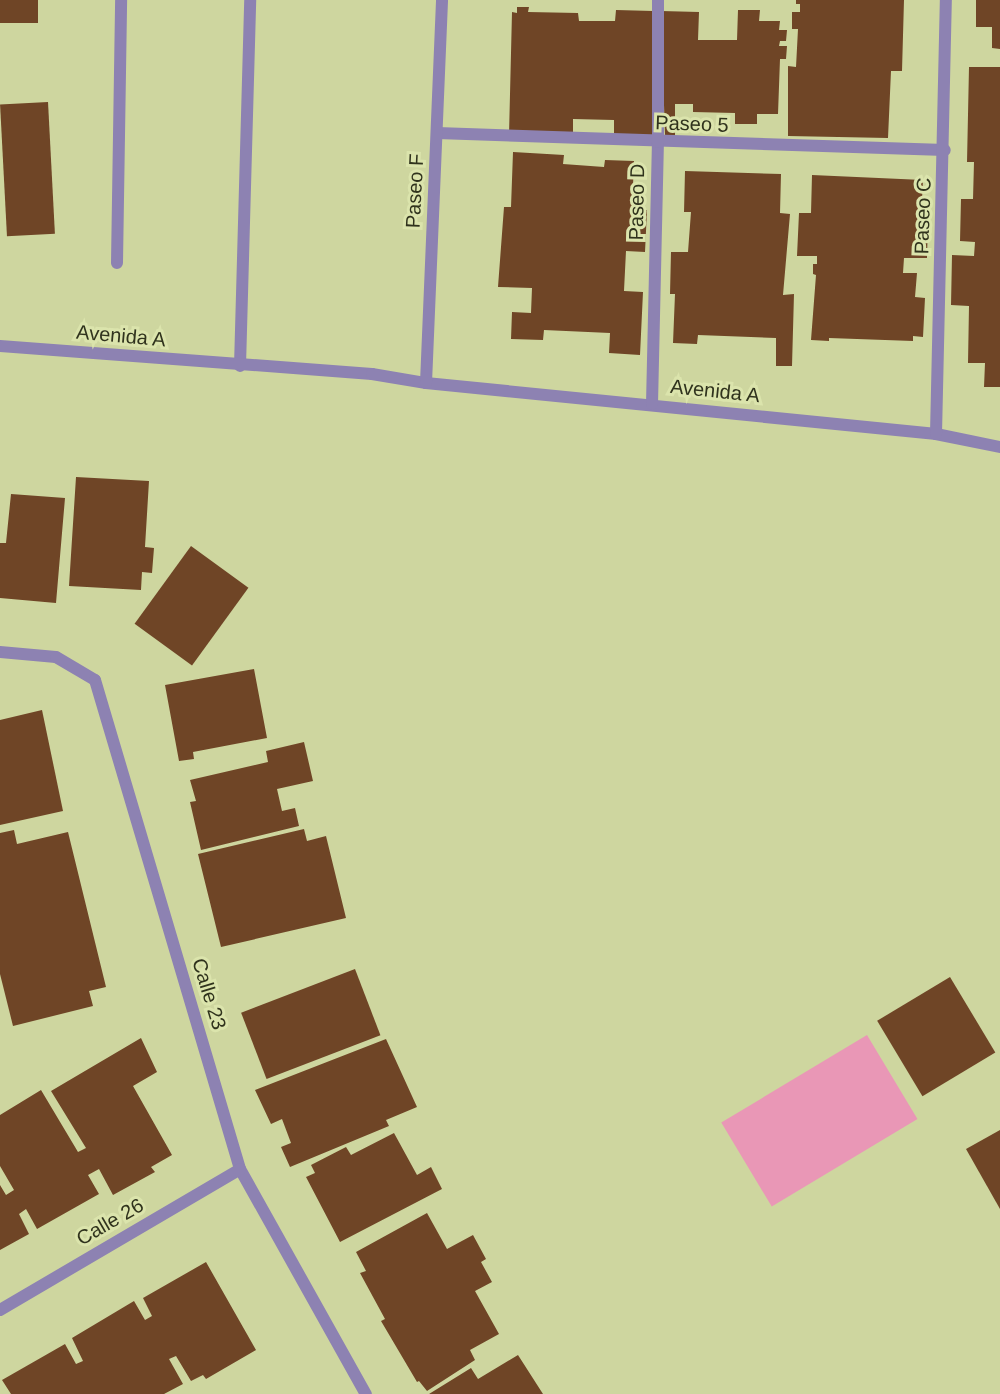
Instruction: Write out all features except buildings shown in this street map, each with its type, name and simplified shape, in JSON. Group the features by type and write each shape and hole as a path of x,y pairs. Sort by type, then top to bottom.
{"street":[{"path":"117,263 121,0"},
{"path":"240,366 250,0"},
{"name":"Paseo F","path":"426,383 442,0"},
{"name":"Paseo D","path":"652,404 658,142 658,0"},
{"name":"Paseo C","path":"936,434 945,150 946,0"},
{"name":"Paseo 5","path":"437,133 945,150"},
{"name":"Avenida A","path":"0,346 240,366 372,374 426,383 936,434 1000,447"},
{"name":"Calle 23","path":"0,652 56,657 94,680 240,1169 366,1394"},
{"name":"Calle 26","path":"0,1310 240,1169"}],"shaded area":[{"path":"867,1035 917,1119 772,1207 721,1123"}]}
